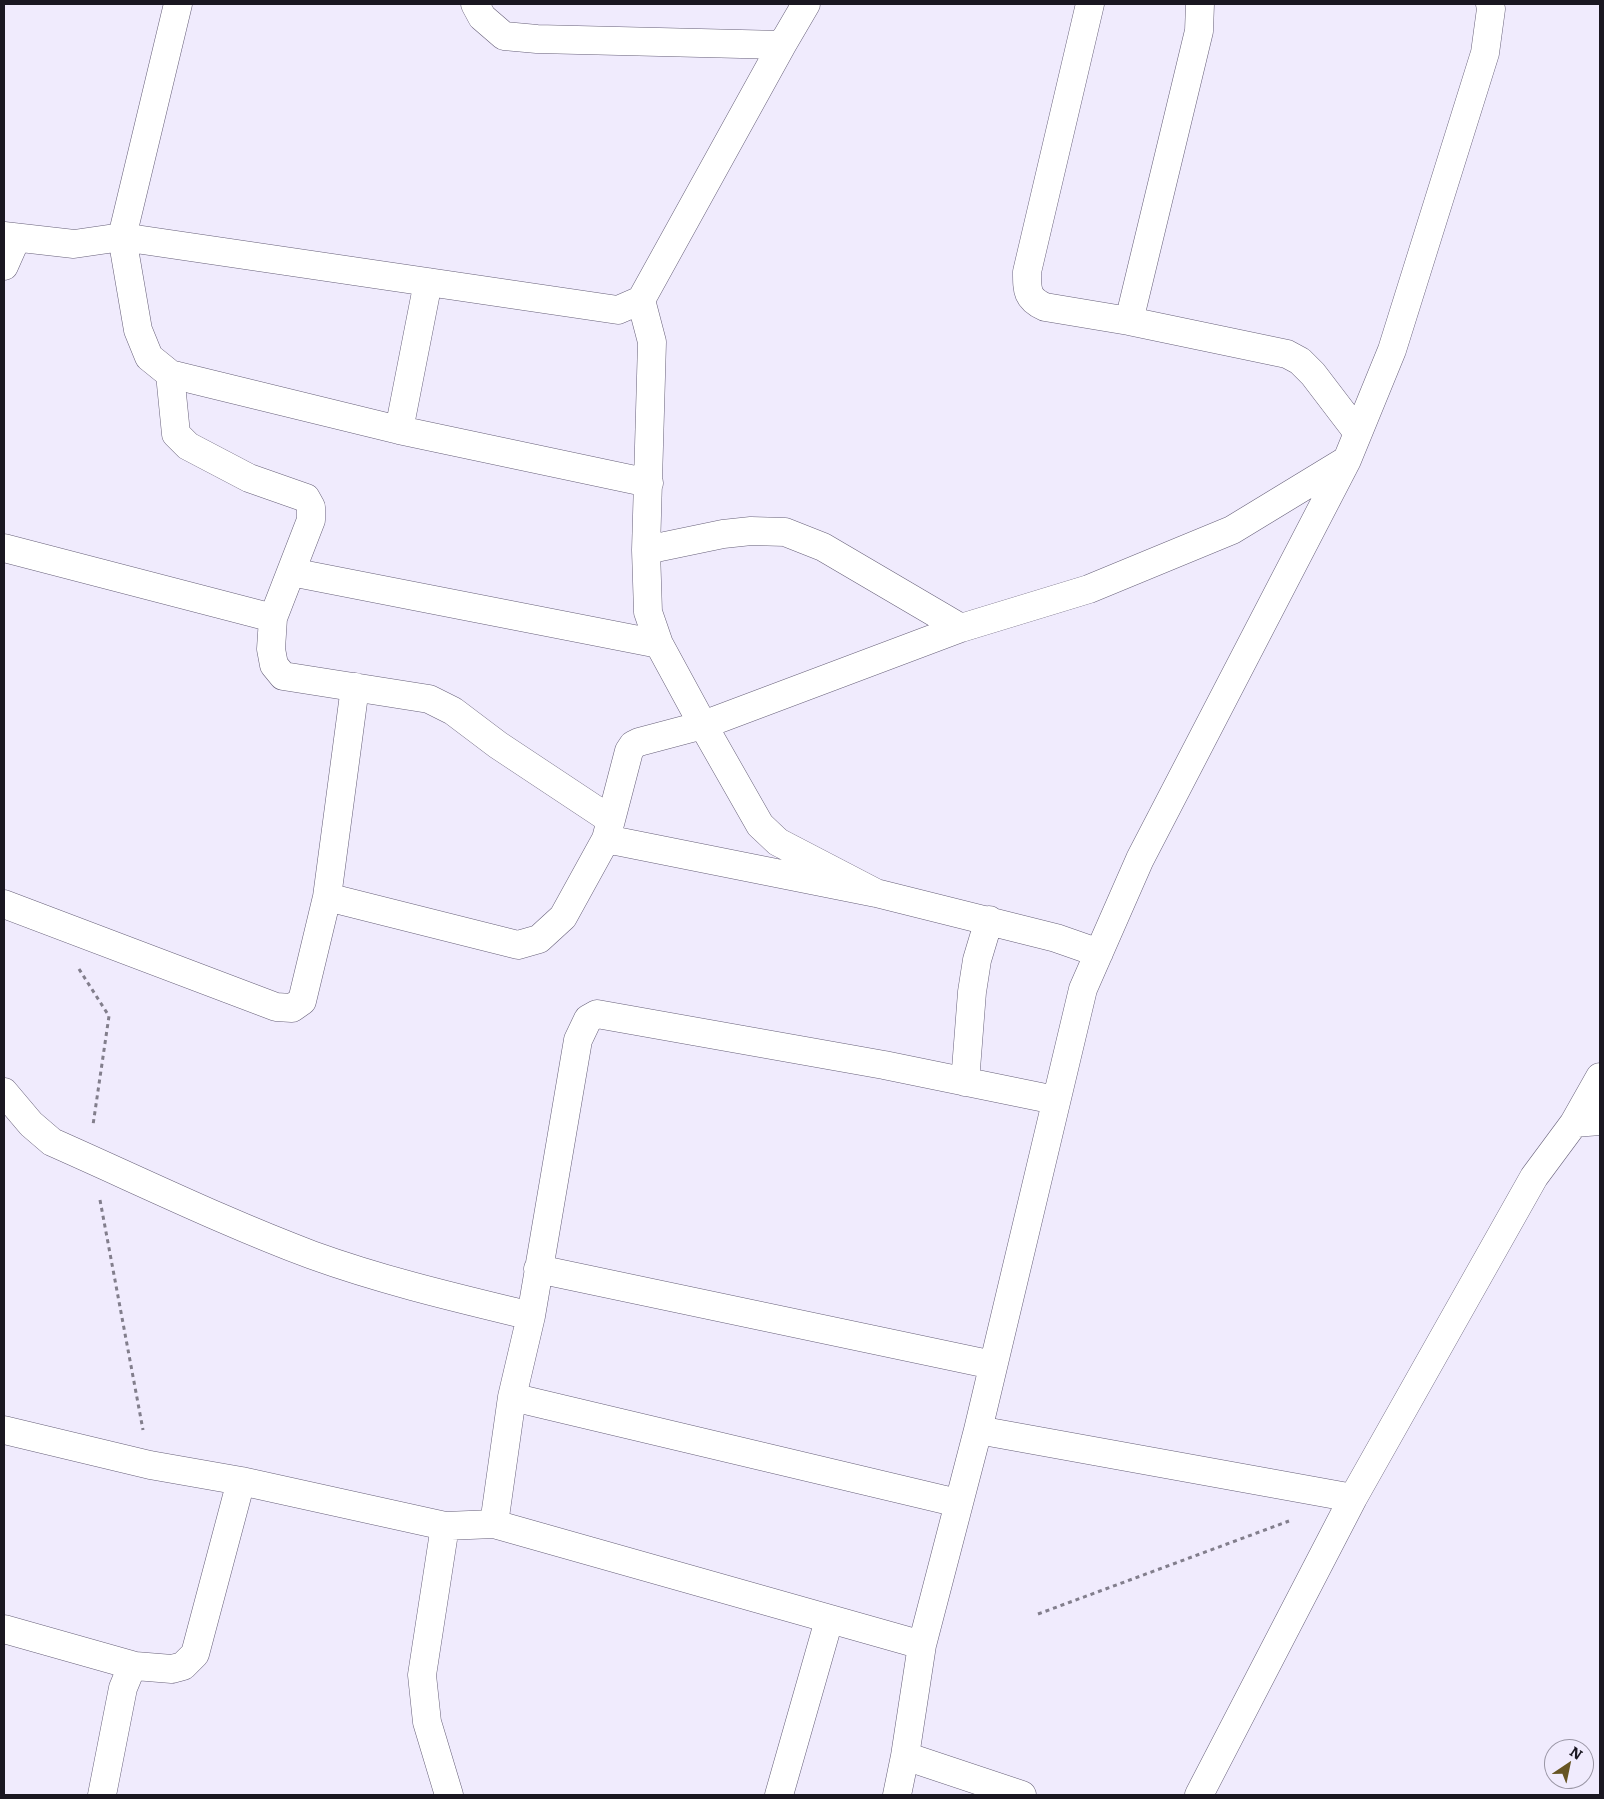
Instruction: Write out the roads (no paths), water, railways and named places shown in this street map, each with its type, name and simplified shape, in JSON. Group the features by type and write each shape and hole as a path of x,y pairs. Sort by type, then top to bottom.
{"street":[{"path":"178,4 122,237 138,330 149,357 170,374 399,430 649,483"},
{"path":"475,4 482,18 504,36 537,39 782,45"},
{"path":"4,266 10,237 74,244 122,237 618,310 642,300 806,4"},
{"path":"1090,4 1027,272 1027,290 1035,303 1045,308 1129,321 1286,354 1300,361 1313,374 1358,433"},
{"path":"1129,321 1199,31 1200,4"},
{"path":"897,1795 922,1645 978,1430 1055,1100 1083,989 1140,859 1347,460 1392,350 1485,53 1491,9 1490,4"},
{"path":"399,430 428,282"},
{"path":"642,300 652,342 646,550 648,612 659,644 703,725 767,833 778,842 876,893"},
{"path":"170,374 176,434 181,440 188,446 249,478 306,498 311,507 311,520 273,618 271,649 274,665 283,676 429,699 453,711 609,829 989,920 1056,938 1099,953"},
{"path":"327,897 518,945 539,939 563,917 609,829 629,751 633,745 703,725 961,628 1089,589 1232,530 1347,460"},
{"path":"646,550 723,534 751,531 785,532 823,547 961,628"},
{"path":"4,548 273,618"},
{"path":"291,572 659,644"},
{"path":"4,904 276,1007 292,1008 302,1001 327,897 355,687"},
{"path":"965,1082 972,992 977,960 989,920"},
{"path":"494,1524 512,1396 531,1316 578,1040 588,1019 597,1014 884,1065 1055,1100"},
{"path":"1199,1795 1353,1498 1534,1177 1587,1122 1600,1077"},
{"path":"4,1092 31,1124 52,1142 266,1237 404,1285 531,1316"},
{"path":"538,1270 993,1365"},
{"path":"512,1396 958,1503"},
{"path":"4,1430 150,1465 242,1481 445,1526 494,1524 922,1645"},
{"path":"978,1430 1353,1498"},
{"path":"4,1629 135,1666 172,1669 183,1666 195,1654 242,1481"},
{"path":"445,1526 422,1675 427,1722 449,1795"},
{"path":"779,1795 829,1620"},
{"path":"102,1795 123,1688 130,1671 135,1666"},
{"path":"905,1756 1022,1795"}]}
